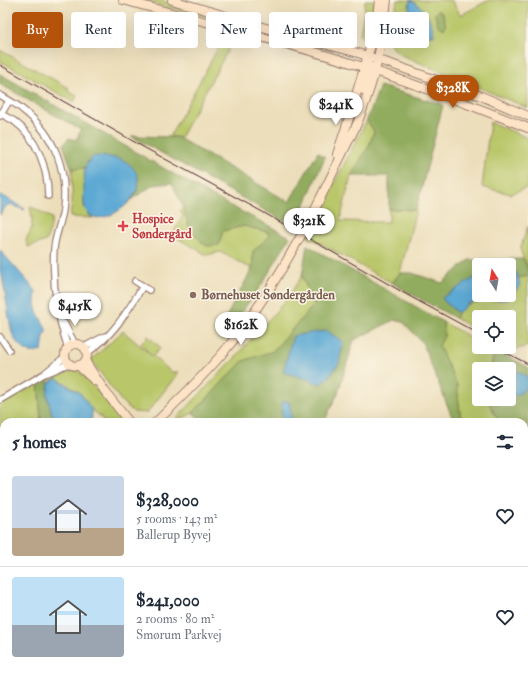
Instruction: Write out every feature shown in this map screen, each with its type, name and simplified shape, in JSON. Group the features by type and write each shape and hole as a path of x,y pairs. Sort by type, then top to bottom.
{"main road":[{"path":"123,0 370,69 528,128"},
{"path":"172,0 276,31 368,56 481,96 528,116"},
{"path":"180,0 193,6"},
{"path":"160,418 223,354 275,282 306,227 364,106 370,69 368,56 377,17 379,0"},
{"path":"324,191 346,129 370,69 378,60 387,0"},
{"path":"84,356 74,365 70,353 80,344 84,356 104,390 126,418"}],"street":[{"path":"0,95 27,112 35,120 47,134 60,163 64,180 64,194 63,211 54,246 54,284 57,304 61,321 64,324 70,353 44,374 0,400"},
{"path":"9,101 1,115 14,121 38,150 47,175 48,196"},
{"path":"135,281 150,290"},
{"path":"84,356 106,339 120,322 143,286"},
{"path":"0,337 9,350"}],"green space":[{"path":"138,0 160,0 206,14 206,18 198,16 198,12 184,12"},
{"path":"365,0 375,0 373,12 365,12 365,41 363,41 364,37 360,35"},
{"path":"397,0 451,0 461,15 489,0 528,0 528,108 401,55 393,48 429,48 429,12 395,12"},
{"path":"438,10 443,14 446,25 444,29 438,25 435,15"},
{"path":"261,31 269,33 269,35 261,33"},
{"path":"218,48 229,48 180,138 170,136"},
{"path":"0,50 69,88 67,91 77,96 74,102 0,61"},
{"path":"0,74 212,196 290,237 262,284 233,324 225,319 252,269 253,251 269,237 268,232 244,226 223,231 219,245 206,246 190,230 183,207 172,183 153,185 130,201 136,193 138,186 88,161 85,168 72,169 63,145 69,138 76,140 81,130 0,84"},
{"path":"380,86 443,105 416,210 389,209 389,176 351,176 369,146 374,132 367,120"},
{"path":"367,120 374,132 369,146 351,176 340,221 389,222 389,209 416,210 400,273 392,283 307,236"},
{"path":"490,122 528,138 528,187 511,194 482,187"},
{"path":"131,136 177,137 289,202 318,152 325,157 295,227"},
{"path":"85,168 84,207 93,218 70,217 72,203 72,169"},
{"path":"30,206 52,218 50,231 46,241 28,247 26,240 32,227"},
{"path":"183,207 190,230 223,231 244,226 268,232 269,237 253,251 252,269 220,252 207,255 172,235 183,216 180,210"},
{"path":"528,226 528,270 520,249"},
{"path":"307,245 443,322 444,336 439,346 457,385 461,418 452,418 422,342 403,322 394,320 354,340 338,393 326,418 199,418 193,413 243,361 273,351 314,305 302,276"},
{"path":"516,259 524,259 528,270 528,276 518,278 516,273"},
{"path":"469,260 472,260 472,280 443,300 458,313 455,318 392,283 400,273 412,273 442,283"},
{"path":"302,276 314,305 273,351 243,361 193,413 182,418 177,418 234,359 285,301"},
{"path":"528,276 528,346 516,349 516,310 472,310 472,328 455,318 459,311 464,307 478,302 516,302 516,282 518,278"},
{"path":"443,322 472,338 472,354 493,354 492,362 472,362 472,406 491,406 497,418 461,418 457,385 438,346 444,336"},
{"path":"123,331 152,356 141,344 148,336 161,348 153,356 171,372 179,372 147,413 134,412 122,402 91,360"},
{"path":"493,354 502,354 528,367 528,418 497,418 491,406 516,406 516,362 492,362"},
{"path":"66,368 78,370 97,390 120,418 102,418 92,410 80,393 56,378 49,383 43,378"},
{"path":"43,378 49,383 47,395 53,418 41,418 38,382"},
{"path":"38,382 41,418 0,418 0,403 29,389"}],"water":[{"path":"410,0 424,12 410,12"},
{"path":"429,19 431,24 434,35 429,35"},
{"path":"94,156 117,158 127,162 135,171 138,181 136,192 129,202 120,210 99,218 90,216 84,203 85,170 86,166"},
{"path":"0,194 25,209 24,210 10,204 6,206 0,215"},
{"path":"0,250 36,291 35,305 45,325 46,331 42,350 37,352 28,351 20,346 12,333 2,275 0,272"},
{"path":"516,273 517,273 520,285 516,290"},
{"path":"472,279 472,302 476,302 469,303 458,313 443,300 443,297"},
{"path":"327,331 343,342 339,363 328,378 320,384 283,372 293,336"},
{"path":"516,372 528,377 528,385 521,393 516,395"},
{"path":"56,378 80,393 92,410 92,418 53,418 47,395 49,383"},
{"path":"282,402 289,402 292,418 284,418 281,410"}],"tram line":[{"path":"0,65 145,148 259,210 472,330"},
{"path":"509,354 528,364"}],"place":[{"name":"Hospice Søndergård","path":"123,226"},
{"name":"Børnehuset Søndergården","path":"193,295"}]}
